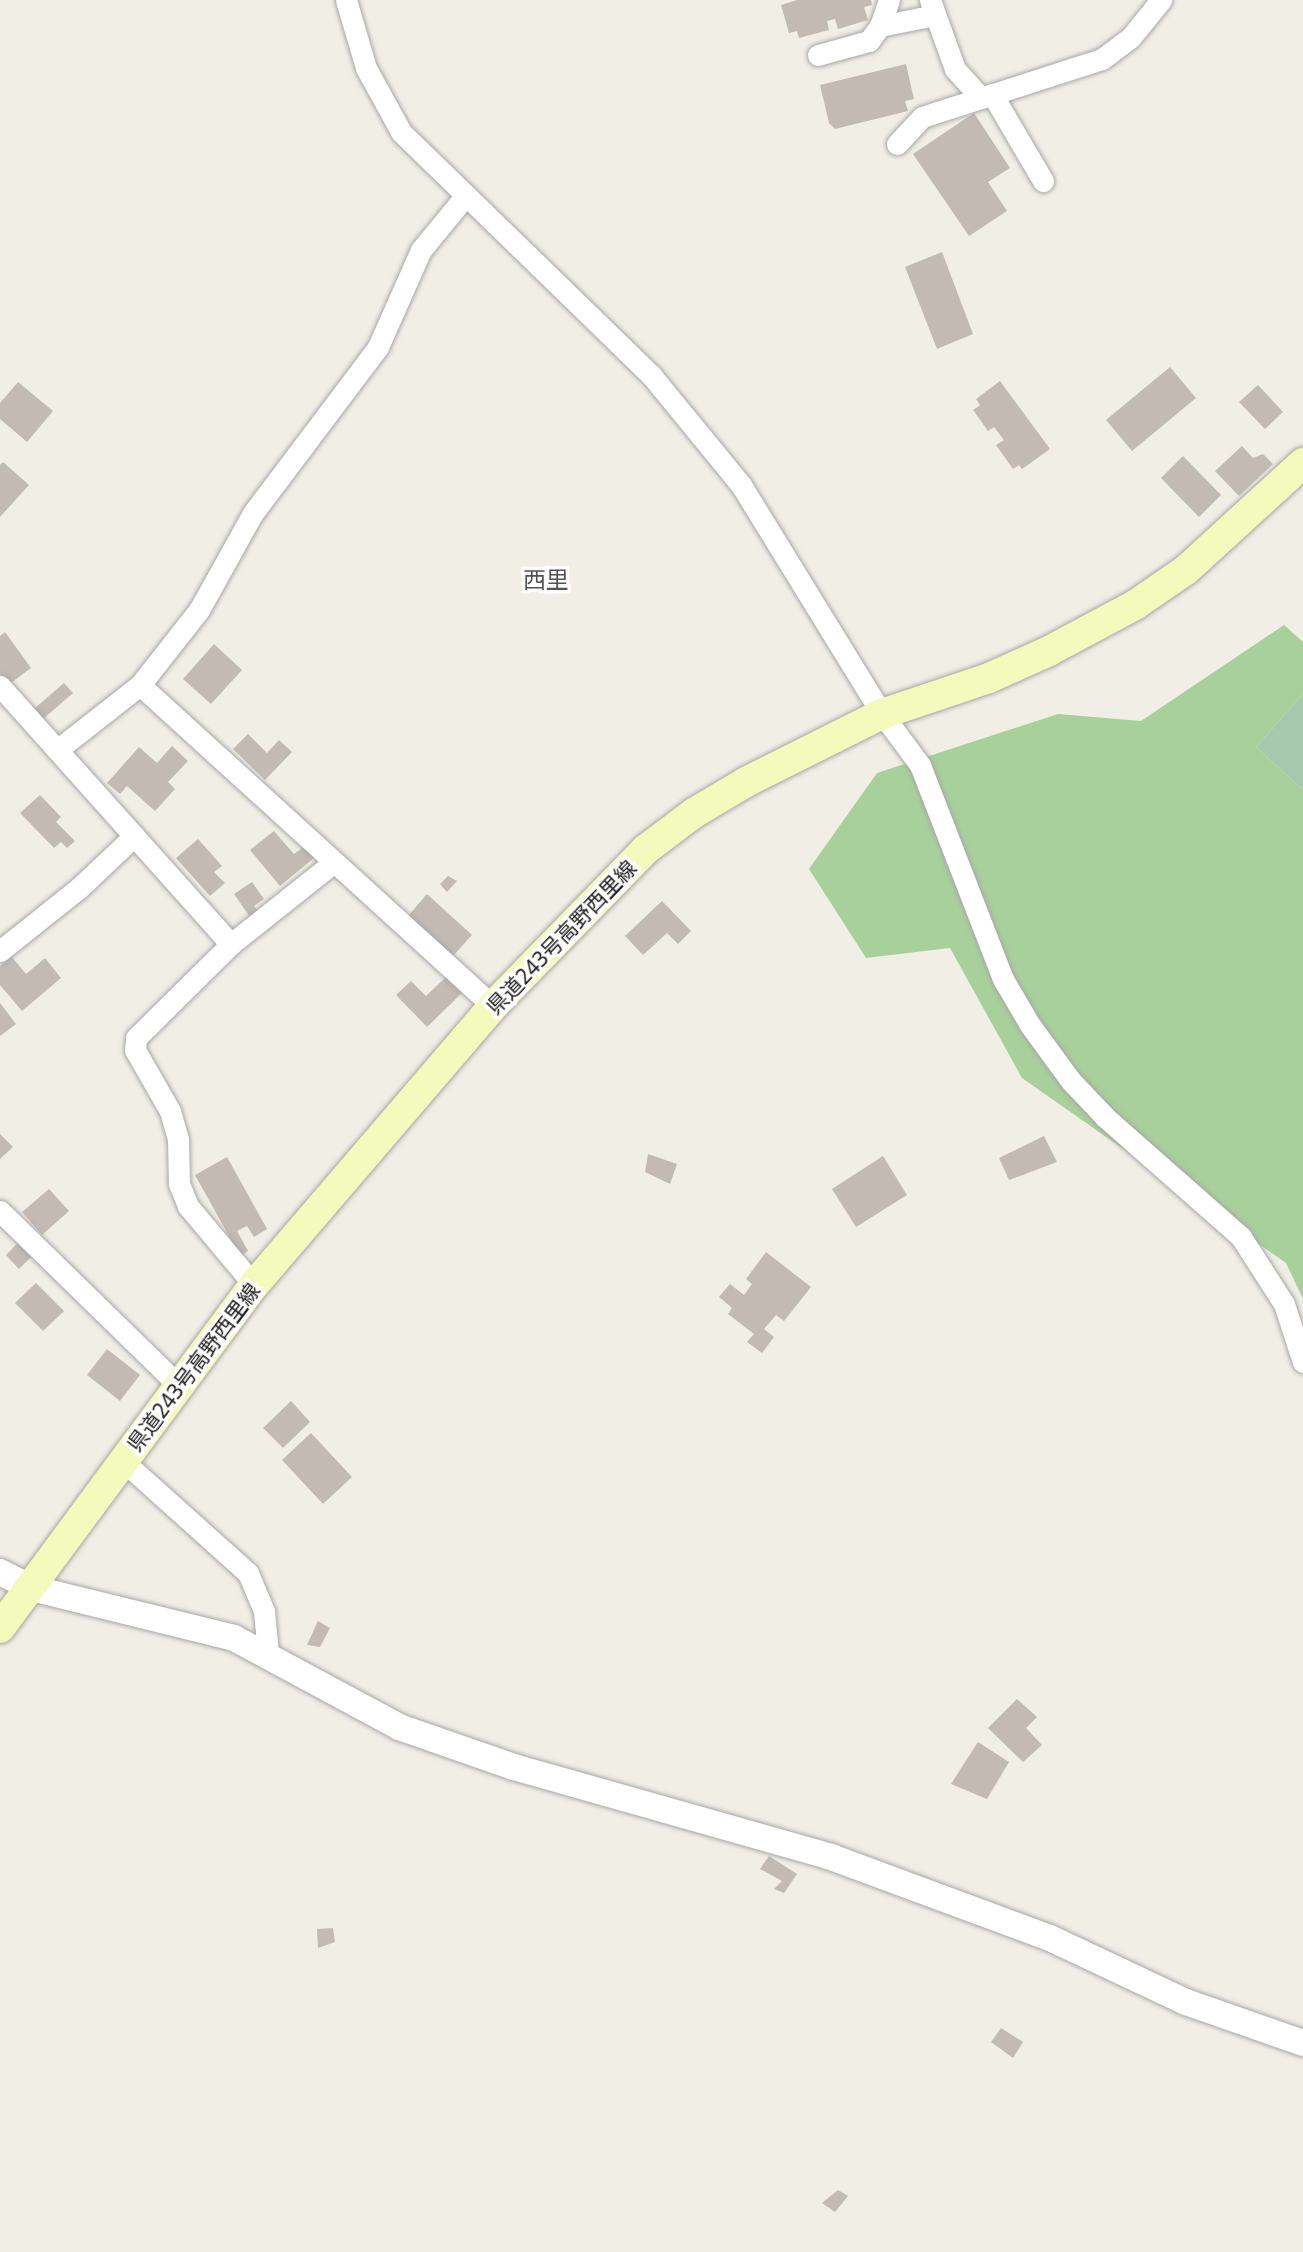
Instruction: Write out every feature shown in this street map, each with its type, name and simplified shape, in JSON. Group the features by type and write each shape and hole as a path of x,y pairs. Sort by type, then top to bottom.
{"main road":[{"name":"県道243号高野西里線","path":"0,1628 254,1285 493,1006 599,894 694,813 882,714 989,678 1135,606 1186,570 1303,463"}],"street":[{"path":"346,0 366,68 401,132 651,374 741,485 882,714 920,765 1003,979 1030,1024 1071,1081 1105,1117 1241,1237 1284,1304 1303,1362"},
{"path":"818,55 869,41 880,26 889,0"},
{"path":"897,144 922,117 1102,59 1131,37 1161,0"},
{"path":"880,26 932,7 955,69 986,96 1043,181"},
{"path":"57,750 139,685 199,610 253,513 378,347 421,250 466,195"},
{"path":"139,685 493,1006"},
{"path":"0,686 231,944"},
{"path":"0,951 79,888 134,836"},
{"path":"254,1285 188,1206 179,1184 178,1139 170,1111 135,1050 143,1026 231,944 333,863"},
{"path":"0,1210 178,1385"},
{"path":"122,1460 248,1573 262,1600 268,1653"},
{"path":"0,1572 31,1588 234,1638 268,1653 345,1702 399,1727 514,1767 831,1857 1050,1938 1186,2002 1303,2043"}],"green space":[{"path":"1284,625 1303,642 1303,694 1256,747 1303,790 1303,1299 1286,1263 1022,1078 950,948 866,958 809,869 877,773 1058,714 1141,721"},
{"path":"1303,694 1303,790 1256,747"}],"building":[{"path":"797,0 871,0 872,5 864,7 868,20 838,29 835,19 827,21 829,30 799,38 797,31 789,33 781,5"},
{"path":"906,64 914,99 905,101 908,111 835,129 829,123 820,85"},
{"path":"974,113 1010,168 988,182 1007,211 969,236 913,154"},
{"path":"942,252 973,334 937,349 905,267"},
{"path":"1170,367 1196,398 1132,451 1106,420"},
{"path":"1000,381 1050,449 1022,469 1019,465 1013,469 996,445 1004,440 994,427 988,431 973,410 980,405 976,399"},
{"path":"18,382 53,411 27,442 0,419 0,403"},
{"path":"1258,385 1283,412 1265,429 1239,402"},
{"path":"1242,446 1253,458 1263,454 1273,464 1239,496 1215,471"},
{"path":"1183,456 1221,495 1199,517 1161,478"},
{"path":"3,462 29,485 0,517 0,465"},
{"path":"5,632 31,668 8,685 0,674 0,636"},
{"path":"214,644 242,670 211,704 183,679"},
{"path":"64,683 73,693 43,719 34,709"},
{"path":"248,734 267,753 279,740 292,752 265,780 233,749"},
{"path":"172,746 188,761 168,782 175,789 155,811 127,786 120,794 107,783 139,747 157,763"},
{"path":"40,795 61,817 56,822 75,841 67,848 61,842 54,848 20,813"},
{"path":"274,831 294,854 305,846 315,857 280,886 250,850"},
{"path":"198,839 222,866 214,872 225,883 210,896 176,858"},
{"path":"448,876 457,881 447,892 440,884"},
{"path":"252,882 264,899 254,906 258,911 250,917 234,894"},
{"path":"427,894 472,935 453,956 408,916"},
{"path":"662,901 691,931 678,944 667,933 643,955 625,936"},
{"path":"11,956 26,974 45,958 61,978 22,1011 0,985 0,966"},
{"path":"446,977 462,993 427,1027 396,995 411,981 426,996"},
{"path":"0,1003 16,1024 0,1036"},
{"path":"0,1134 13,1147 0,1159"},
{"path":"1044,1136 1057,1162 1009,1180 999,1158"},
{"path":"648,1154 677,1164 670,1184 645,1172"},
{"path":"883,1156 907,1195 856,1227 832,1189"},
{"path":"227,1157 267,1229 254,1237 247,1226 237,1231 248,1251 240,1256 195,1175"},
{"path":"49,1189 69,1211 42,1235 22,1212"},
{"path":"18,1243 31,1257 19,1269 6,1255"},
{"path":"766,1252 811,1287 784,1321 776,1315 764,1329 774,1337 762,1353 747,1342 754,1334 728,1314 732,1308 719,1297 730,1284 744,1295 752,1284 746,1279"},
{"path":"36,1283 64,1311 43,1331 15,1303"},
{"path":"107,1349 140,1375 120,1401 87,1375"},
{"path":"291,1401 310,1422 283,1448 263,1428"},
{"path":"311,1433 352,1477 323,1504 282,1460"},
{"path":"318,1621 330,1628 320,1647 307,1645"},
{"path":"1017,1699 1037,1717 1026,1728 1042,1745 1023,1762 988,1728"},
{"path":"978,1742 1009,1762 987,1799 951,1784"},
{"path":"769,1856 797,1874 784,1893 774,1889 782,1881 760,1869"},
{"path":"333,1928 335,1942 318,1948 317,1929"},
{"path":"1001,2028 1023,2042 1013,2058 991,2042"},
{"path":"838,2190 848,2196 835,2212 822,2203"}],"district":[{"name":"西里","path":"546,579"}]}
